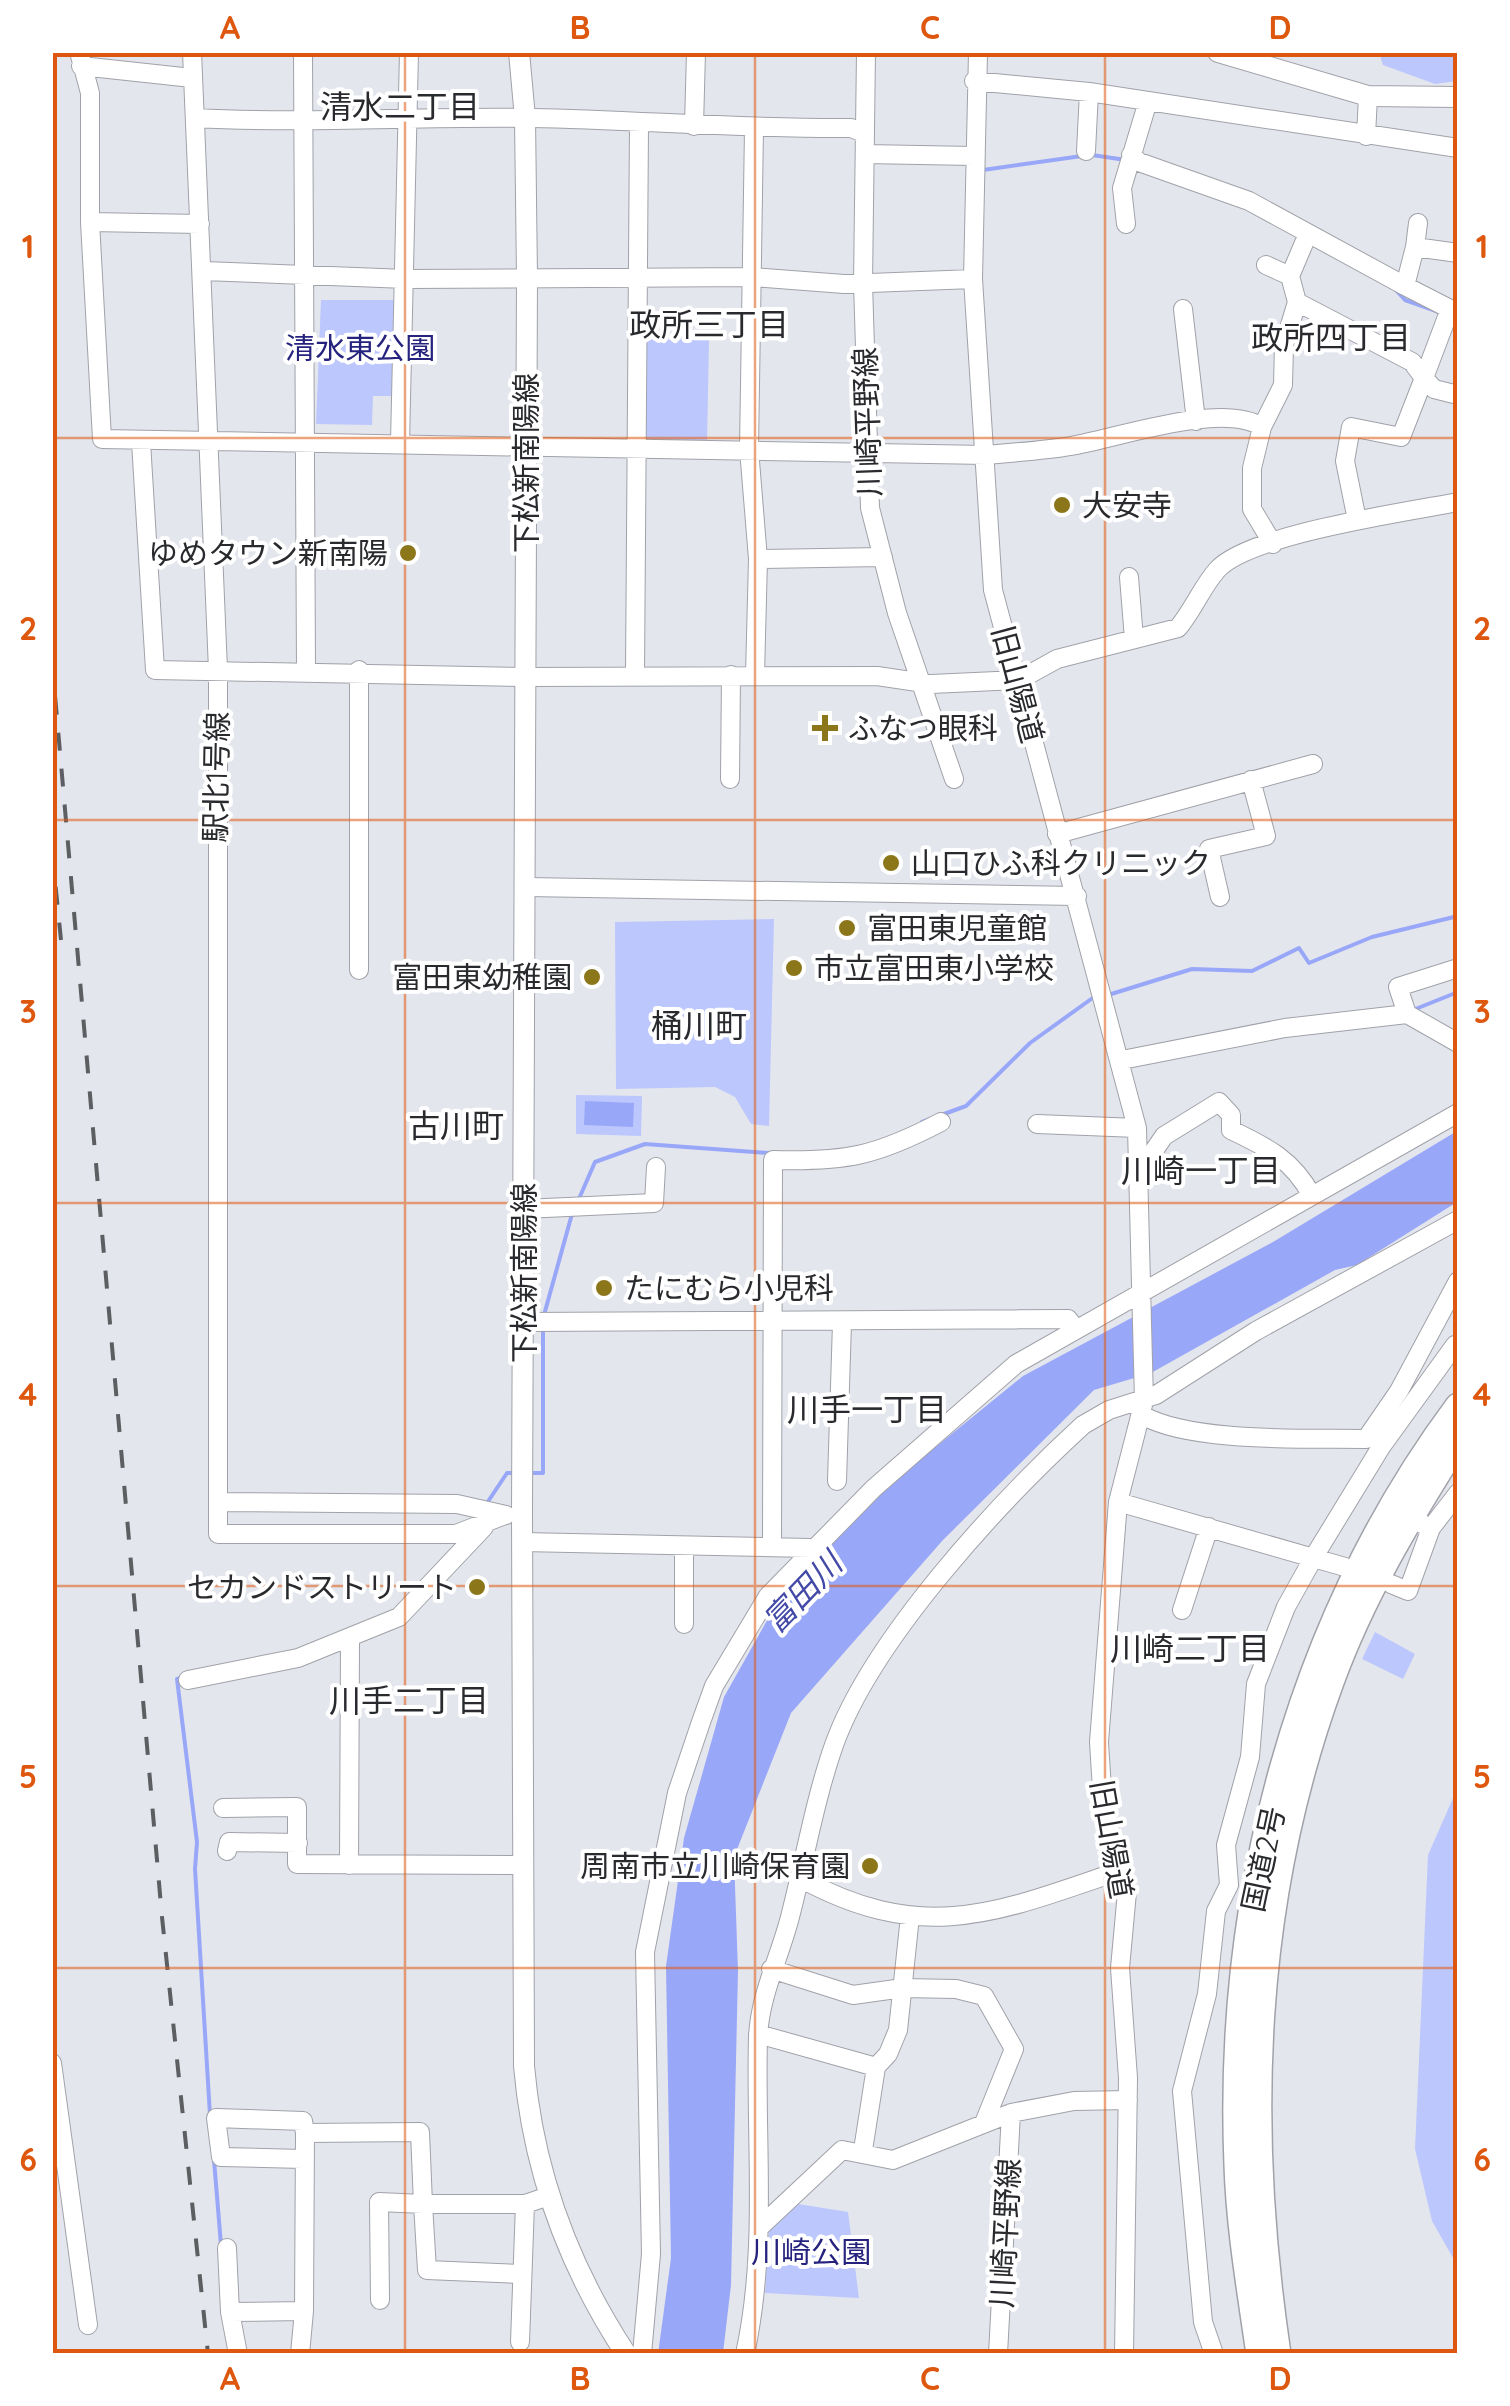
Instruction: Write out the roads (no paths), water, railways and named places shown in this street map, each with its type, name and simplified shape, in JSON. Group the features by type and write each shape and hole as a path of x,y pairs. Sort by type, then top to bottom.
{"highway":[{"name":"国道2号","path":"1259,2354 1236,2167 1236,2066 1242,1980 1263,1844 1313,1674 1346,1596 1390,1509 1458,1406"},
{"name":"国道2号","path":"1278,2354 1257,2169 1260,2015 1271,1913 1292,1812 1331,1680 1420,1523 1458,1441"}],"main road":[{"name":"下松新南陽線","path":"518,52 525,118 528,278 524,1322 505,1517 522,1542 521,1865 528,2115 549,2196 577,2269 626,2354"},
{"path":"1218,52 1368,96 1458,96"}],"street":[{"name":"駅北1号線","path":"192,52 212,444 218,670 218,1502"},
{"path":"303,52 306,670"},
{"path":"400,444 409,52"},
{"path":"694,126 696,52"},
{"name":"川崎平野線","path":"866,52 863,284 870,508 920,681 954,779"},
{"name":"旧山陽道","path":"978,52 974,81 973,279 994,590 1138,1128 1143,1402 1118,1502 1099,1776 1127,1892 1120,1968 1128,2100 1124,2354"},
{"path":"192,78 80,59 90,93 90,222 102,439 212,444 306,442 986,455 1070,447 1196,421 1250,419 1262,427"},
{"path":"974,81 1089,92 1458,148"},
{"path":"1086,150 1089,92"},
{"path":"1366,136 1368,96"},
{"path":"1126,224 1122,188 1148,101"},
{"path":"196,118 407,122 525,118 754,129 851,128 864,133"},
{"path":"635,674 638,125"},
{"path":"754,129 750,449 758,558 756,676"},
{"path":"865,154 974,156"},
{"path":"1131,155 1139,162 1249,202 1453,313 1401,436 1352,427 1346,461 1356,520"},
{"path":"90,222 200,224"},
{"path":"1405,286 1418,224"},
{"path":"1273,544 1252,509 1252,468 1262,427 1283,385 1284,345 1298,302 1290,276 1308,236"},
{"path":"1415,247 1458,254"},
{"path":"1266,265 1290,276"},
{"path":"204,271 406,279 753,277 863,284 973,279"},
{"path":"1298,302 1412,362 1434,388 1458,395"},
{"path":"1183,310 1196,421"},
{"path":"141,442 155,670 1019,680 1057,658 1178,628 1218,569 1273,544 1356,520 1458,502"},
{"path":"758,558 883,557"},
{"path":"1129,577 1134,639"},
{"path":"359,670 359,970"},
{"path":"730,675 730,779"},
{"path":"1057,834 1312,764"},
{"path":"1220,897 1209,849 1266,836 1252,780"},
{"path":"527,887 1077,896"},
{"path":"1407,1014 1398,986 1458,968"},
{"path":"1122,1060 1286,1028 1407,1014 1458,1043"},
{"path":"1139,1160 1149,1158 1164,1136 1219,1102 1231,1114 1231,1130 1276,1151 1302,1177 1312,1196"},
{"path":"642,2354 652,2254 646,1952 677,1793 714,1686 768,1596 810,1548 979,1392 1016,1364 1142,1296 1458,1113"},
{"path":"772,1545 772,1160 835,1161 889,1150 941,1122"},
{"path":"1037,1124 1138,1128"},
{"path":"524,1209 654,1203 656,1167"},
{"path":"745,2354 761,2226 758,2034 771,1970 800,1878 834,1745 880,1653 940,1578 1083,1424 1109,1410 1143,1402 1256,1331 1458,1220"},
{"path":"1143,1402 1170,1427 1211,1434 1366,1438 1400,1392 1458,1281"},
{"path":"524,1322 1068,1319 1076,1329"},
{"path":"837,1481 842,1323"},
{"path":"1214,2354 1202,2322 1182,2092 1206,1994 1216,1911 1229,1885 1226,1844 1250,1757 1256,1684 1286,1607 1316,1555 1381,1446 1456,1346 1429,1334"},
{"path":"1391,1584 1408,1590 1420,1523 1458,1493"},
{"path":"218,1502 457,1504 505,1517 456,1534 218,1534 218,1502"},
{"path":"1118,1502 1316,1555 1344,1567"},
{"path":"188,1680 298,1658 399,1617 505,1517"},
{"path":"1182,1610 1209,1527"},
{"path":"522,1542 810,1548"},
{"path":"684,1546 684,1624"},
{"path":"348,1865 350,1640"},
{"path":"223,1808 296,1807 296,1864 521,1865"},
{"path":"228,1851 228,1842 298,1843"},
{"path":"800,1878 826,1892 933,1920 984,1915 1122,1870"},
{"path":"863,2150 876,2067 888,2054 898,2030 910,1916"},
{"path":"771,1970 853,1995 903,1988 956,1989 984,1996 1005,2027 1014,2049 984,2122"},
{"path":"758,2034 876,2067"},
{"path":"53,2074 88,2325"},
{"path":"761,2226 842,2150 863,2150 894,2160 1011,2113 1074,2102 1128,2100"},
{"name":"川崎平野線","path":"998,2354 1011,2113"},
{"path":"300,2354 304,2311 303,2120 216,2118 220,2157 303,2159"},
{"path":"305,2132 420,2132 427,2270 522,2274"},
{"path":"380,2300 379,2202 525,2204 549,2196"},
{"path":"520,2342 525,2204"},
{"path":"226,2248 230,2312 238,2354"},
{"path":"230,2312 304,2311"}],"water":[{"path":"585,1101 634,1103 633,1127 584,1125"},
{"name":"富田川","path":"1457,1131 1457,1202 1357,1265 1335,1270 1151,1373 1094,1390 943,1540 791,1713 734,1857 738,1971 731,2285 723,2353 658,2354 671,2258 666,1966 684,1838 724,1697 774,1608 825,1537 1023,1376 1273,1242"}],"waterway":[{"path":"1092,155 1126,160"},
{"path":"983,170 1082,156"},
{"path":"1395,289 1405,300 1439,312"},
{"path":"1108,995 1192,969 1252,971 1299,948 1309,963 1372,937 1458,916"},
{"path":"1413,1010 1458,992"},
{"path":"922,1122 966,1106 1030,1043 1094,997"},
{"path":"578,1201 595,1162 645,1144 769,1153"},
{"path":"544,1315 572,1214"},
{"path":"530,1473 543,1473 543,1330"},
{"path":"487,1503 507,1473 516,1473"},
{"path":"184,1677 177,1679 197,1842 195,1869 210,2115"},
{"path":"214,2160 221,2245"}],"railway":[{"path":"52,661 162,1917 208,2354"},
{"path":"52,851 61,940"}],"place":[{"name":"大安寺","path":"1062,505"},
{"name":"ゆめタウン新南陽","path":"408,553"},
{"name":"ふなつ眼科","path":"825,728"},
{"name":"山口ひふ科クリニック","path":"891,863"},
{"name":"富田東児童館","path":"847,928"},
{"name":"市立富田東小学校","path":"794,968"},
{"name":"富田東幼稚園","path":"592,977"},
{"name":"たにむら小児科","path":"604,1288"},
{"name":"セカンドストリート","path":"477,1587"},
{"name":"周南市立川崎保育園","path":"870,1866"}],"district":[{"name":"清水二丁目","path":"400,106"},
{"name":"政所三丁目","path":"709,324"},
{"name":"政所四丁目","path":"1331,337"},
{"name":"桶川町","path":"699,1025"},
{"name":"古川町","path":"456,1125"},
{"name":"川崎一丁目","path":"1201,1170"},
{"name":"川手一丁目","path":"867,1409"},
{"name":"川崎二丁目","path":"1190,1648"},
{"name":"川手二丁目","path":"409,1700"}],"park label":[{"name":"清水東公園","path":"360,348"},
{"name":"川崎公園","path":"811,2252"}]}
